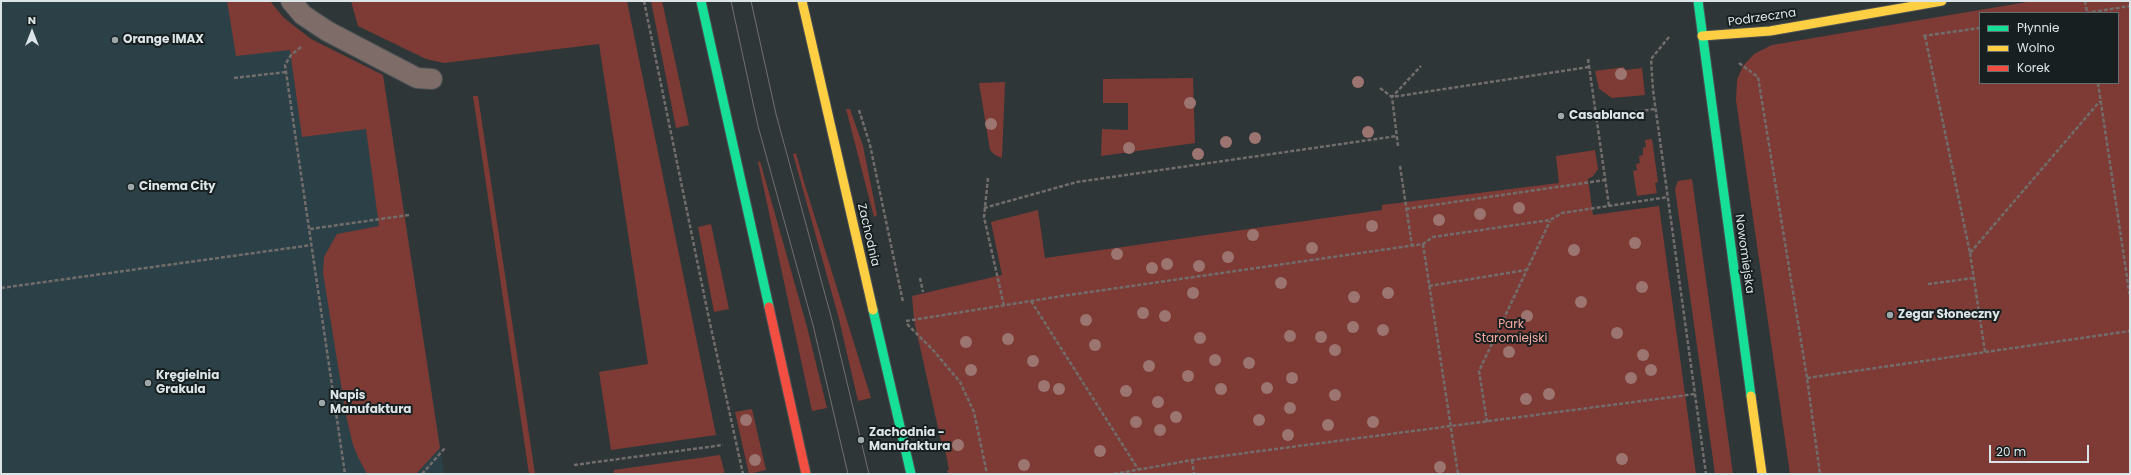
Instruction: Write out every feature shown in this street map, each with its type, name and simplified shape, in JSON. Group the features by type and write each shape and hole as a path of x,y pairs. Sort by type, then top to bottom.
{"main road":[{"path":"701,1 806,474"},
{"name":"Zachodnia","path":"802,1 911,474"},
{"name":"Nowomiejska","path":"1698,1 1762,474"},
{"name":"Podrzeczna","path":"1702,36 1770,31 1942,1"}],"lane":[{"path":"291,1 303,15 327,31 416,78 432,79"}],"path":[{"path":"644,1 709,321 743,474"},
{"path":"2085,1 2087,12"},
{"path":"2093,12 2130,6"},
{"path":"1925,36 1970,253 1986,352"},
{"path":"1668,37 1651,59 1655,109 1706,474"},
{"path":"291,55 285,65 345,474"},
{"path":"1588,59 1609,206"},
{"path":"1738,62 1758,77 1807,378 1820,474"},
{"path":"1398,146 1392,97 1421,66"},
{"path":"1380,88 1392,97 1589,67"},
{"path":"234,78 286,72"},
{"path":"2098,84 2130,297"},
{"path":"1970,253 2100,101"},
{"path":"858,109 870,144 904,309"},
{"path":"1596,117 1655,109"},
{"path":"984,208 1077,182 1396,136"},
{"path":"1400,166 1412,246"},
{"path":"988,178 984,216 1004,306"},
{"path":"1406,209 1605,180"},
{"path":"905,321 1031,301 1412,246 1423,244 1433,237 1550,220 1562,213 1668,197"},
{"path":"310,229 409,215"},
{"path":"1487,422 1479,371 1550,220"},
{"path":"1423,244 1458,474"},
{"path":"1,288 312,245"},
{"path":"1429,286 1526,270"},
{"path":"920,278 924,292"},
{"path":"1928,284 1974,278"},
{"path":"1031,301 1138,469"},
{"path":"904,315 905,321 933,350 960,382 974,412 987,474"},
{"path":"1807,378 2130,331"},
{"path":"1114,474 1192,460 1695,394"},
{"path":"574,465 723,445"},
{"path":"422,474 445,448"},
{"path":"1192,460 1194,474"}],"shaded area":[{"path":"1,1 264,1 308,53 383,75 444,474 1,474"}],"green space":[{"path":"227,1 270,1 284,18 311,39 383,75 440,448 416,474 367,474 359,459 353,445 346,415 323,273 324,257 337,234 379,226 366,129 302,137 290,50 236,56"},
{"path":"351,1 627,1 716,435 611,450 599,372 648,364 599,44 444,63 426,59 358,26"},
{"path":"651,1 662,1 689,125 676,128"},
{"path":"2033,1 2130,1 2130,474 1790,474 1736,100 1737,80 1743,66 1754,54 1772,45"},
{"path":"1624,67 1625,70 1642,68 1645,95 1612,98 1599,89 1595,71"},
{"path":"1193,78 1195,143 1101,156 1102,129 1128,130 1128,103 1103,103 1103,79"},
{"path":"1005,82 1002,158 995,155 990,150 979,83"},
{"path":"473,96 478,96 535,474 529,474"},
{"path":"846,109 850,109 863,146 877,215 874,217"},
{"path":"1652,139 1658,182 1655,183 1657,193 1637,196 1633,171 1637,170 1636,164 1640,163 1639,156 1643,155 1643,148 1646,147 1645,140"},
{"name":"Park Staromiejski","path":"1595,150 1598,169 1593,176 1588,179 1593,215 1659,206 1696,474 948,474 947,470 949,470 945,449 943,450 914,320 912,296 1002,275 991,222 1038,210 1045,258 1382,210 1382,205 1559,183 1556,156"},
{"path":"796,153 871,398 858,401 839,319 793,154"},
{"path":"760,161 807,327 827,408 812,411 758,162"},
{"path":"1692,179 1733,474 1715,474 1675,189 1678,181"},
{"path":"711,224 729,309 714,312 698,227"},
{"path":"752,409 766,470 749,474 735,412"},
{"path":"720,455 725,474 614,474 614,470"}],"tram line":[{"path":"731,1 758,126 813,325 848,474"},
{"path":"751,1 776,114 832,320 869,474"}],"traffic: fast":[{"path":"701,1 769,307"},
{"path":"1698,1 1751,396"},
{"path":"873,310 911,474"}],"traffic: slow":[{"path":"802,1 873,310"},
{"path":"1702,36 1770,31 1942,1"},
{"path":"1751,396 1762,474"}],"traffic: jam":[{"path":"769,307 806,474"}],"place":[{"name":"Orange IMAX","path":"115,40"},
{"name":"Casablanca","path":"1561,116"},
{"name":"Cinema City","path":"131,187"},
{"name":"Zegar Słoneczny","path":"1890,315"},
{"name":"Kręgielnia Grakula","path":"148,383"},
{"name":"Napis Manufaktura","path":"322,403"},
{"name":"Zachodnia - Manufaktura","path":"861,440"}]}
